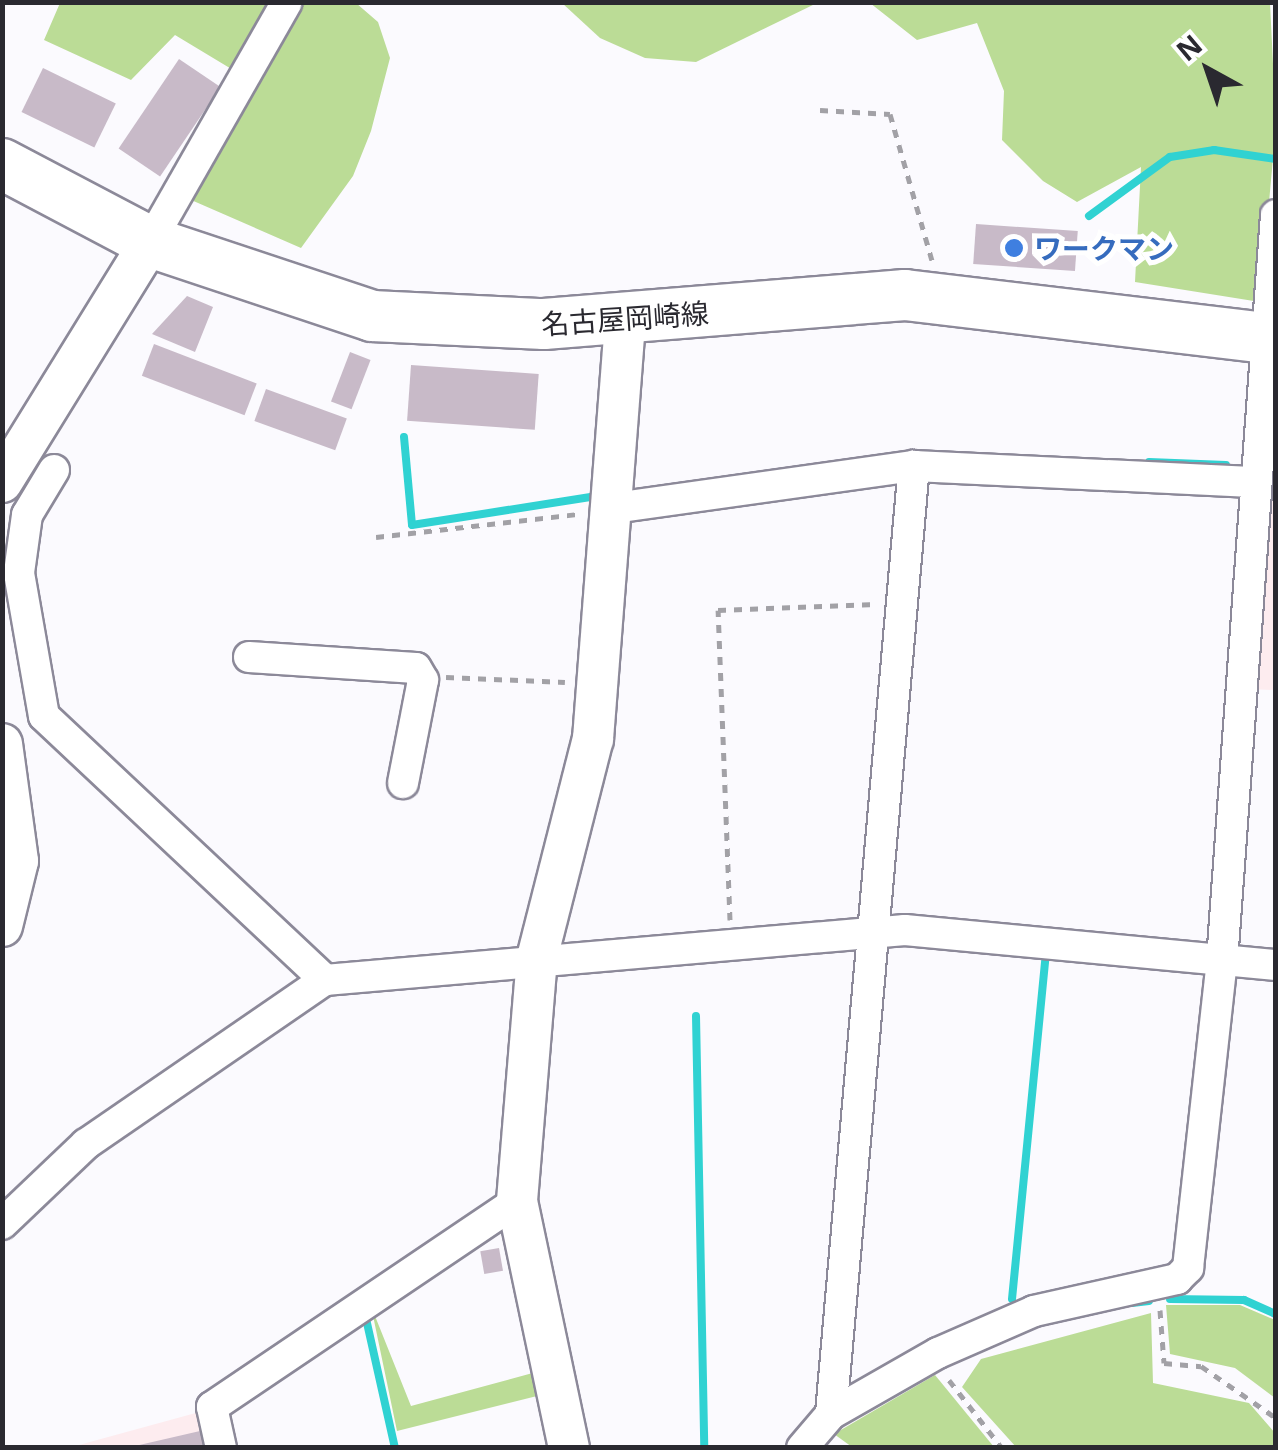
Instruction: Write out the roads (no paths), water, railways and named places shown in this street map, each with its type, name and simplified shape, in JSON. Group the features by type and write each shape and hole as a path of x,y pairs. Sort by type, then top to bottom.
{"main road":[{"name":"名古屋岡崎線","path":"2,164 150,242 372,316 454,326 625,320 936,298 1271,338"}],"street":[{"path":"2,482 150,242 287,2"},
{"path":"802,1448 831,1414 938,1353 1034,1311 1158,1282 1188,1268 1222,961 1252,482 1271,338 1276,215"},
{"path":"569,1448 517,1201 537,958 593,738 614,508 625,320"},
{"path":"614,508 914,466 1252,482"},
{"path":"831,1414 914,466"},
{"path":"54,470 27,515 19,573 44,716 325,980"},
{"path":"249,656 416,668 423,680 403,783"},
{"path":"2,744 18,860 2,926"},
{"path":"2,1224 86,1144 325,980 537,958 876,932 1276,965"},
{"path":"221,1448 212,1408 517,1201"}],"waterway":[{"path":"1089,216 1170,157 1214,150 1276,159"},
{"path":"404,437 412,525 597,496"},
{"path":"1149,462 1226,465"},
{"path":"1012,1299 1045,961"},
{"path":"696,1016 704,1448"},
{"path":"1170,1299 1244,1300 1276,1314"},
{"path":"1132,1303 1149,1301"},
{"path":"367,1323 395,1448"}],"place":[{"name":"ワークマン","path":"1014,248"}]}
